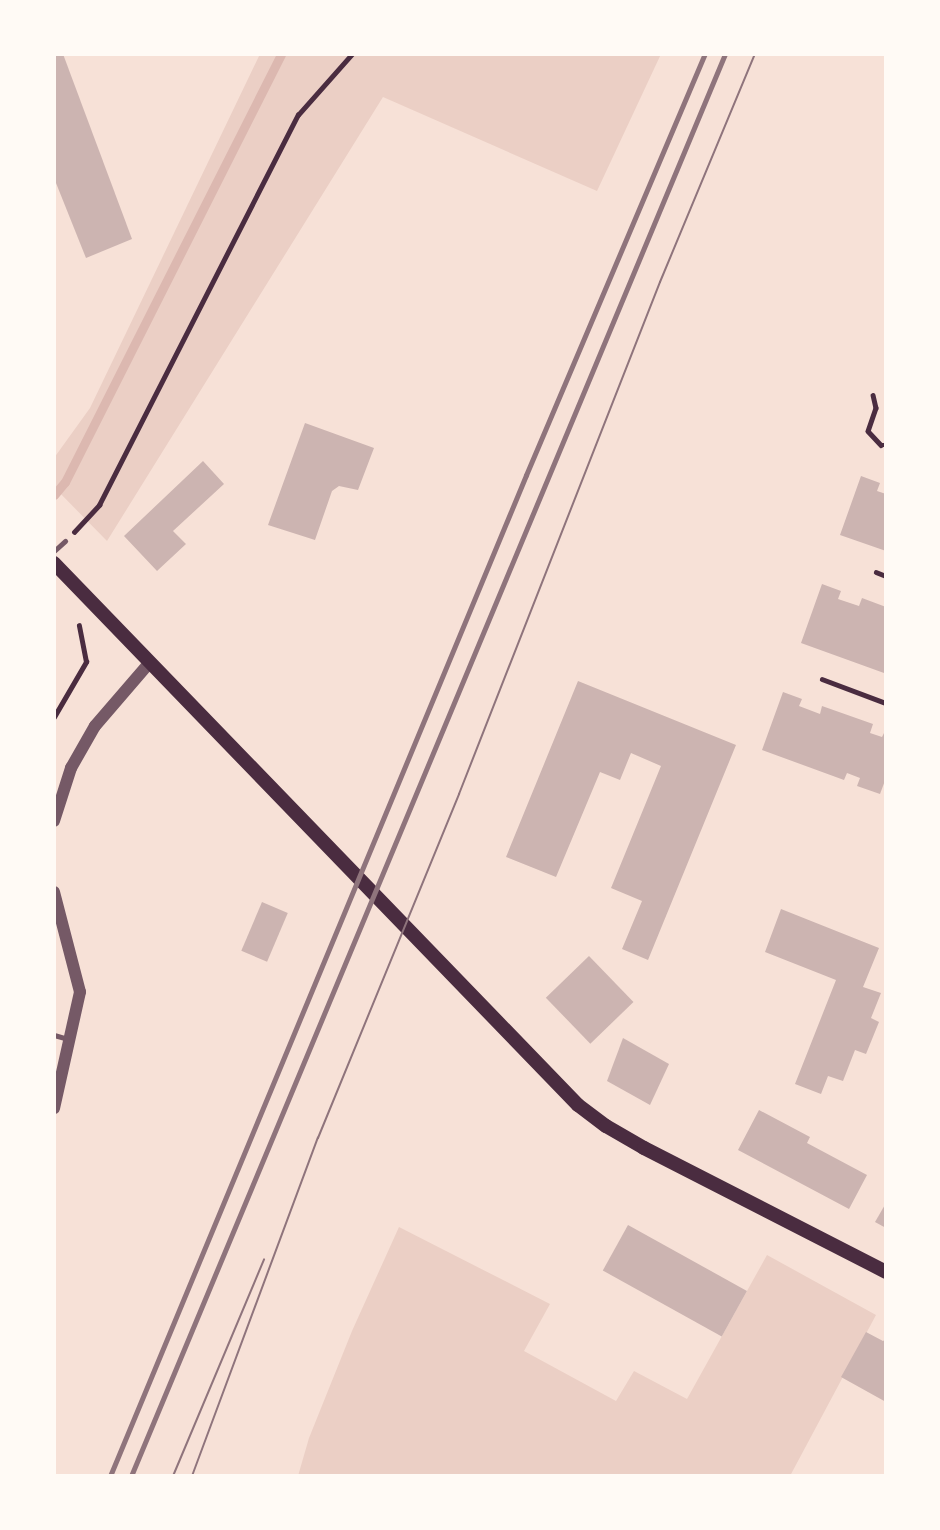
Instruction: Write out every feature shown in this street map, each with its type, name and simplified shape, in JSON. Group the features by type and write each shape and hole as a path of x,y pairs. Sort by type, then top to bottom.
{"main road":[{"path":"54,563 578,1105 606,1126 644,1148 886,1272"}],"street":[{"path":"54,821 71,768 95,726 150,662"},
{"path":"54,892 80,992 54,1108"}],"lane":[{"path":"54,551 65,541"},
{"path":"54,1035 71,1040"}],"path":[{"path":"65,541 99,505 298,115 352,54"},
{"path":"873,395 876,408 868,431 881,445 886,445"},
{"path":"876,572 886,576"},
{"path":"54,717 86,662 79,626"},
{"path":"822,679 886,703"}],"shaded area":[{"path":"260,54 661,54 597,191 383,97 107,541 54,487 54,458 90,408"},
{"path":"399,1227 550,1304 524,1351 616,1401 634,1371 687,1399 767,1255 876,1315 790,1476 298,1476 309,1438 352,1331"}],"building":[{"path":"54,54 63,54 132,239 86,258 54,178"},
{"path":"305,423 374,448 358,490 339,486 332,491 315,540 268,525"},
{"path":"203,461 224,484 173,531 186,544 157,571 124,536"},
{"path":"861,476 880,483 877,491 886,494 886,551 840,535"},
{"path":"822,584 841,591 838,599 859,606 862,598 886,607 884,673 801,643"},
{"path":"578,681 736,745 648,960 622,949 642,901 611,888 661,766 631,753 620,780 600,772 556,877 506,857"},
{"path":"783,692 802,699 799,706 820,714 822,706 873,724 870,733 882,737 886,729 886,778 880,794 857,786 860,778 847,773 844,780 762,750"},
{"path":"262,902 288,913 267,962 241,951"},
{"path":"781,909 879,948 863,987 881,993 871,1018 879,1022 866,1054 855,1050 843,1081 828,1076 821,1094 795,1084 836,980 765,952"},
{"path":"589,956 633,1002 590,1044 546,998"},
{"path":"623,1038 669,1064 650,1105 607,1081"},
{"path":"759,1110 810,1137 807,1143 867,1175 849,1209 738,1150"},
{"path":"886,1203 886,1228 875,1222"},
{"path":"628,1225 747,1291 722,1336 603,1270"},
{"path":"866,1332 883,1341 886,1339 886,1402 841,1377"}],"waterway":[{"path":"54,495 65,482 281,54"}],"tram line":[{"path":"192,1476 318,1138 459,794 660,282 755,54"},
{"path":"173,1476 264,1259"}],"railway":[{"path":"110,1476 526,475 705,54"},
{"path":"131,1476 725,54"}]}
